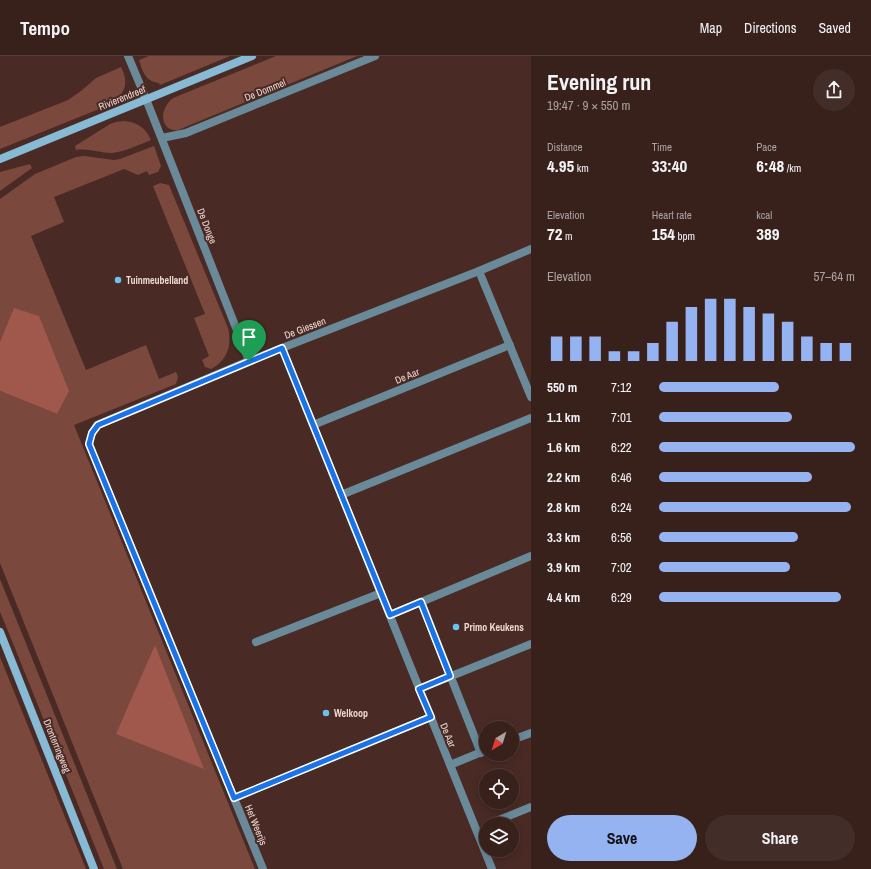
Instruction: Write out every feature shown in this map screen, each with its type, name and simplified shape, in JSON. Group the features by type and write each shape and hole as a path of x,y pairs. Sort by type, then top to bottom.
{"main road":[{"name":"Rivierendreef","path":"0,159 252,56"},
{"name":"Dronterringweg","path":"0,632 94,869"}],"street":[{"name":"De Donge","path":"128,56 162,138 249,361"},
{"name":"De Dommel","path":"162,138 186,133 375,56"},
{"name":"De Giessen","path":"92,433 98,425 249,361 479,271 531,249"},
{"path":"479,271 531,397"},
{"name":"De Aar","path":"313,425 510,345"},
{"name":"De Aar","path":"282,348 492,869"},
{"path":"341,495 531,418"},
{"name":"Het Weerijs","path":"92,433 89,444 263,869"},
{"path":"390,615 531,556"},
{"path":"256,642 381,593"},
{"path":"421,602 450,676 479,743"},
{"path":"419,689 531,644"},
{"path":"234,798 431,717"},
{"path":"519,737 531,733"},
{"path":"450,765 479,754"},
{"path":"506,817 531,807"}],"shaded area":[{"path":"149,56 230,56 160,85 159,83 148,78 142,68 139,60"},
{"path":"276,56 357,56 178,130 170,129 165,124 163,116 165,108 173,98"},
{"path":"121,67 125,77 125,86 118,98 113,102 114,103 0,149 0,127 68,100 96,78"},
{"path":"123,121 140,126 151,140 115,153 76,150 75,146 110,124"},
{"path":"154,146 161,166 158,172 149,175 147,171 138,175 124,169 54,197 64,222 31,236 86,370 146,345 159,379 176,372 178,377 176,384 74,425 255,869 123,869 0,563 0,391 57,414 0,342 0,199 35,174 76,157 84,156 114,160"},
{"path":"30,164 32,168 0,191 0,172"},
{"path":"160,183 169,185 228,328 229,346 225,357 211,369 205,367 202,360 209,356 194,318 205,314 153,186"},
{"path":"14,308 39,316 69,391 57,414 0,391 0,342"},
{"path":"0,579 117,869 104,869 0,612"},
{"path":"155,645 204,769 116,734"},
{"path":"0,657 86,869 0,869"}],"place":[{"name":"Tuinmeubelland","path":"118,280"},
{"name":"Primo Keukens","path":"456,627"},
{"name":"Welkoop","path":"326,713"}],"route":[{"path":"282,348 390,615 421,602 450,676 419,689 431,717 234,798 89,444 92,433 98,425 249,361 282,348"}]}
